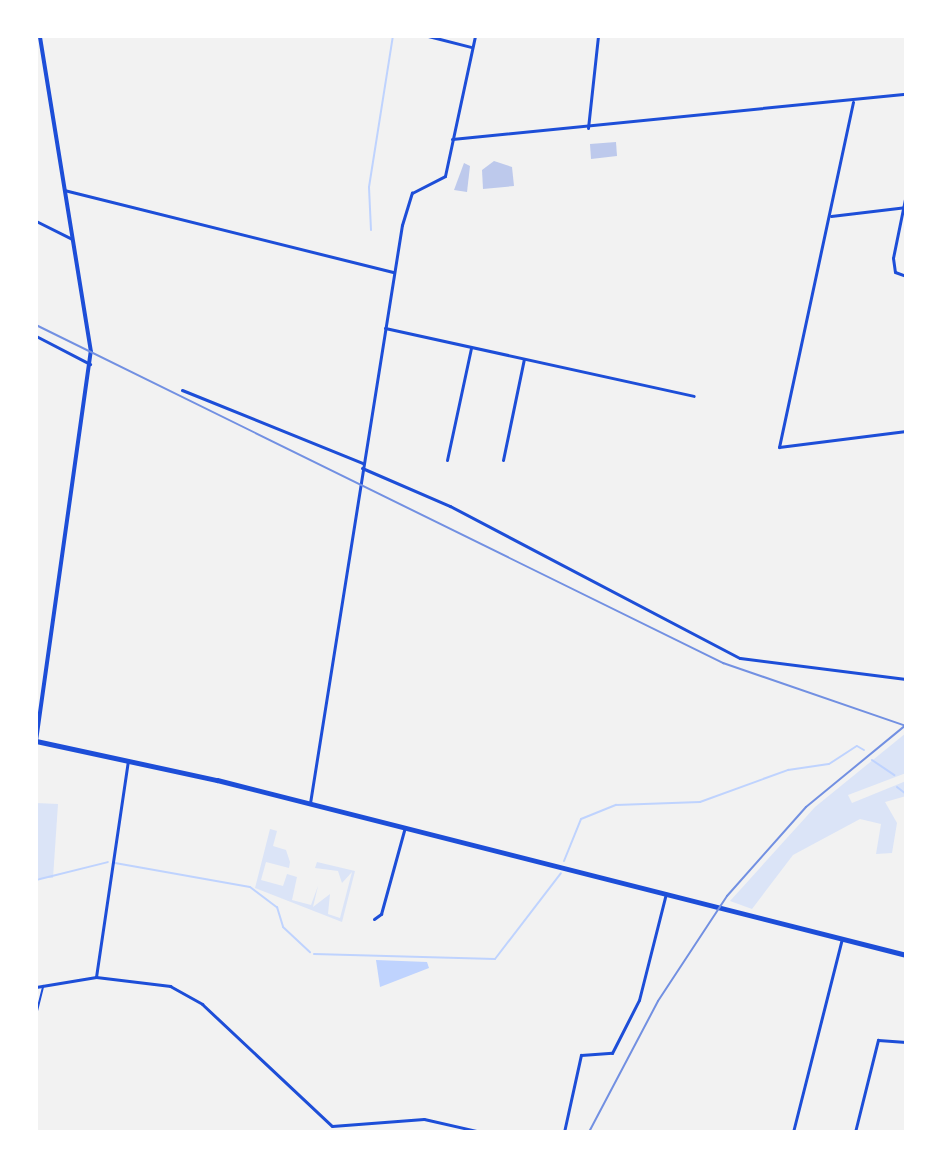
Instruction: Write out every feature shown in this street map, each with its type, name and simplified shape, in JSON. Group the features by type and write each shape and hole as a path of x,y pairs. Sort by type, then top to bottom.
{"main road":[{"path":"36,741 310,803 906,955"}],"street":[{"path":"36,741 90,364 40,36"},
{"path":"428,36 473,47"},
{"path":"310,803 384,328 410,196 445,176 475,36"},
{"path":"588,128 598,36"},
{"path":"452,139 853,102 906,94"},
{"path":"853,102 779,447 906,431"},
{"path":"64,190 394,272"},
{"path":"904,276 893,258 906,194"},
{"path":"831,216 904,207"},
{"path":"36,221 73,240"},
{"path":"384,328 694,396"},
{"path":"36,336 90,364"},
{"path":"447,460 471,348"},
{"path":"503,460 524,359"},
{"path":"182,390 363,465 450,506 740,658 906,679"},
{"path":"96,977 128,760"},
{"path":"374,919 381,914 405,827"},
{"path":"564,1132 581,1055 612,1053 639,1000 666,893"},
{"path":"793,1132 842,938"},
{"path":"36,987 96,977 186,993 323,1121 365,1130 424,1119 481,1132"},
{"path":"855,1132 878,1040 906,1042"}],"lane":[{"path":"36,1015 43,985"}],"shaded area":[{"path":"906,733 906,773 848,795 852,803 906,781 906,796 885,802 897,823 892,853 876,854 881,824 860,819 793,855 752,909 730,901 815,807"},
{"path":"36,803 58,804 53,878 36,878"},
{"path":"270,829 277,831 273,846 286,850 289,868 266,862 261,880 283,886 287,874 297,877 292,900 311,905 318,886 313,907 330,894 328,914 340,918 352,872 342,883 338,871 315,868 317,862 355,871 342,922 255,888"}],"water":[{"path":"376,960 427,962 429,968 380,987"}],"building":[{"path":"616,142 617,156 591,159 590,144"},
{"path":"494,161 512,167 514,186 483,189 482,170"},
{"path":"464,163 470,166 467,192 454,190"}],"waterway":[{"path":"371,230 369,187 393,36"},
{"path":"564,861 581,819 616,805 700,802 788,770 829,764 857,746 864,750"},
{"path":"872,760 894,775"},
{"path":"897,787 906,794"},
{"path":"36,880 108,862"},
{"path":"115,863 250,887 277,907 283,927 310,952"},
{"path":"314,954 495,959 561,873"}],"railway":[{"path":"36,325 723,663 906,726"},
{"path":"589,1132 658,1001 727,896 806,807 906,725"}]}
